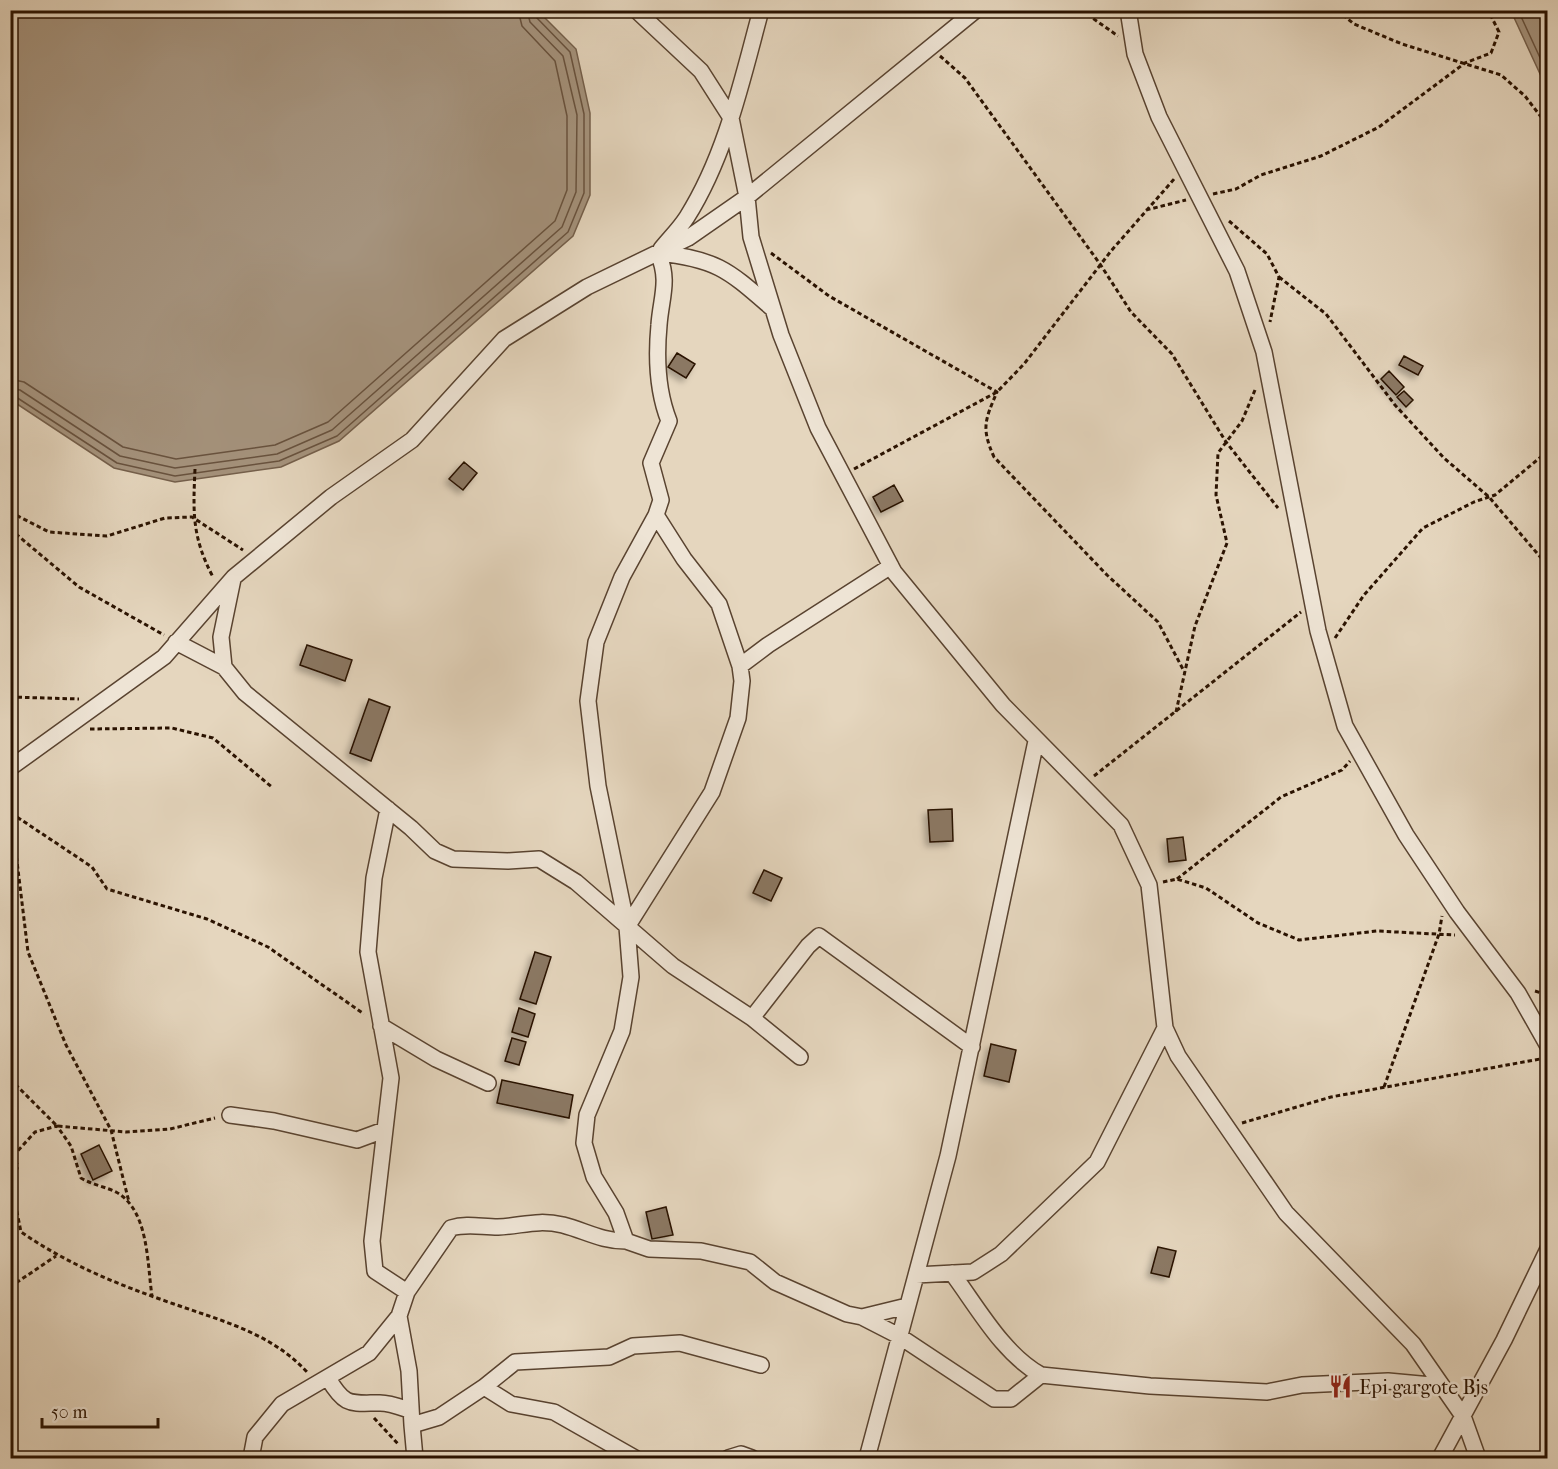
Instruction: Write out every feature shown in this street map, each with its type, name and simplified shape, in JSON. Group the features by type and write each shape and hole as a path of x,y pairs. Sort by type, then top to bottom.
{"street":[{"path":"636,10 701,71 731,118 747,197 751,237 773,309 818,428 891,566 1003,705 1121,825 1149,885 1165,1028 1178,1056 1286,1213 1413,1344 1463,1416 1478,1458"},
{"path":"658,253 687,218 710,173 731,118 761,10"},
{"path":"10,768 164,657 234,577 332,497 411,440 504,339 587,287 688,238 747,197 976,10"},
{"path":"1128,10 1134,47 1159,117 1238,271 1264,352 1313,603 1324,653 1345,726 1406,835 1475,936 1518,993 1548,1046"},
{"path":"658,253 695,257 730,272 773,309"},
{"path":"626,1241 616,1213 594,1178 584,1143 587,1114 622,1031 631,977 627,927 598,786 588,702 596,642 622,578 662,500 651,462 669,421 663,405 657,352 665,270 658,253"},
{"path":"627,927 712,792 738,718 742,681 740,666 719,604 684,559 656,515"},
{"path":"740,666 768,645 891,566"},
{"path":"224,667 221,637 234,577"},
{"path":"176,642 224,667 245,693 388,809 435,851 453,859 508,861 539,859 576,882 673,966 752,1018 800,1057"},
{"path":"867,1458 948,1156 1036,741"},
{"path":"388,809 374,878 368,952 391,1078 372,1240 375,1271 407,1292"},
{"path":"752,1018 808,946 819,936 972,1047"},
{"path":"381,1026 436,1059 488,1083"},
{"path":"916,1275 973,1272 1001,1254 1096,1161 1165,1028"},
{"path":"230,1115 274,1120 357,1140 384,1130"},
{"path":"251,1458 255,1437 282,1404 369,1353 399,1316 407,1292 451,1228 462,1225 499,1227 537,1221 561,1225 607,1241 626,1241 649,1249 701,1251 750,1262 775,1282 847,1314 862,1317 899,1336 994,1398 1011,1399 1041,1375"},
{"path":"1440,1458 1504,1340 1548,1249"},
{"path":"952,1273 1002,1341 1026,1366 1041,1375 1150,1386 1268,1392 1302,1385 1388,1381 1442,1386"},
{"path":"862,1317 907,1306"},
{"path":"399,1316 409,1371 410,1455"},
{"path":"324,1381 354,1405 383,1403 410,1417 439,1417 484,1387 515,1362 609,1357 633,1346 680,1343 761,1365"},
{"path":"484,1387 511,1404 554,1412 635,1458"},
{"path":"728,1458 741,1454 752,1458"}],"path":[{"path":"1081,10 1134,47"},
{"path":"1337,10 1364,28 1501,75 1525,96 1548,126"},
{"path":"1146,210 1236,189 1261,175 1321,156 1369,132 1465,63 1491,53 1499,33 1488,10"},
{"path":"929,47 965,78 1101,264 1131,312 1172,354 1226,442 1300,535"},
{"path":"842,476 997,392 1024,364 1101,264 1185,167"},
{"path":"1224,216 1267,254 1279,277 1326,314 1395,405 1444,458 1490,497 1548,566"},
{"path":"751,237 829,296 997,392"},
{"path":"1269,324 1279,277"},
{"path":"1176,712 1195,626 1227,543 1216,495 1218,453 1242,421 1256,387"},
{"path":"997,392 986,417 984,435 994,457 1107,575 1158,622 1185,673"},
{"path":"1324,653 1364,595 1423,528 1495,495 1548,451"},
{"path":"195,469 192,517 203,558 221,591"},
{"path":"10,512 49,532 107,536 165,518 192,517 257,558"},
{"path":"10,529 80,587 176,642"},
{"path":"1083,784 1313,603"},
{"path":"10,698 105,699"},
{"path":"62,730 172,728 213,738 273,788"},
{"path":"1149,885 1177,879 1281,797 1342,770 1358,750"},
{"path":"11,813 92,867 107,889 207,919 268,947 381,1026"},
{"path":"11,813 28,952 66,1045 111,1130 129,1202 142,1227 152,1296"},
{"path":"1177,879 1206,888 1258,923 1299,940 1377,932 1475,936"},
{"path":"1384,1087 1439,934 1446,895"},
{"path":"1226,1127 1331,1097 1548,1057"},
{"path":"10,1079 57,1126 70,1146 81,1178 97,1187 115,1191 129,1202"},
{"path":"230,1115 170,1129 111,1130 57,1126 35,1132 11,1156 18,1165 12,1187 21,1232 56,1256 152,1296 217,1317 268,1340 293,1356 324,1381"},
{"path":"10,1287 56,1256"},
{"path":"354,1405 377,1420 410,1455"}],"water":[{"path":"10,11 538,11 576,49 590,113 590,195 573,236 339,441 281,467 175,482 114,468 11,400"},
{"path":"1511,11 1547,11 1547,89"}],"building":[{"path":"677,353 695,364 686,378 668,367"},
{"path":"1404,356 1423,366 1418,375 1399,365"},
{"path":"1389,371 1404,387 1396,395 1381,379"},
{"path":"1404,391 1413,400 1406,407 1397,397"},
{"path":"464,462 477,473 463,490 449,479"},
{"path":"894,485 903,501 881,512 873,497"},
{"path":"307,645 352,660 345,681 300,665"},
{"path":"369,699 390,707 371,761 350,753"},
{"path":"952,809 953,841 930,842 928,810"},
{"path":"1183,837 1186,860 1169,862 1167,839"},
{"path":"764,870 782,878 771,901 753,893"},
{"path":"535,952 551,957 536,1004 520,999"},
{"path":"519,1008 535,1014 528,1037 512,1032"},
{"path":"512,1038 526,1042 519,1065 505,1061"},
{"path":"991,1044 1016,1050 1009,1082 984,1076"},
{"path":"502,1080 573,1095 569,1118 497,1103"},
{"path":"99,1145 112,1171 93,1180 81,1154"},
{"path":"666,1207 673,1235 652,1239 646,1212"},
{"path":"1158,1247 1176,1251 1169,1277 1151,1273"}],"place":[{"name":"Epi gargote Bjs","path":"1341,1387"}]}
